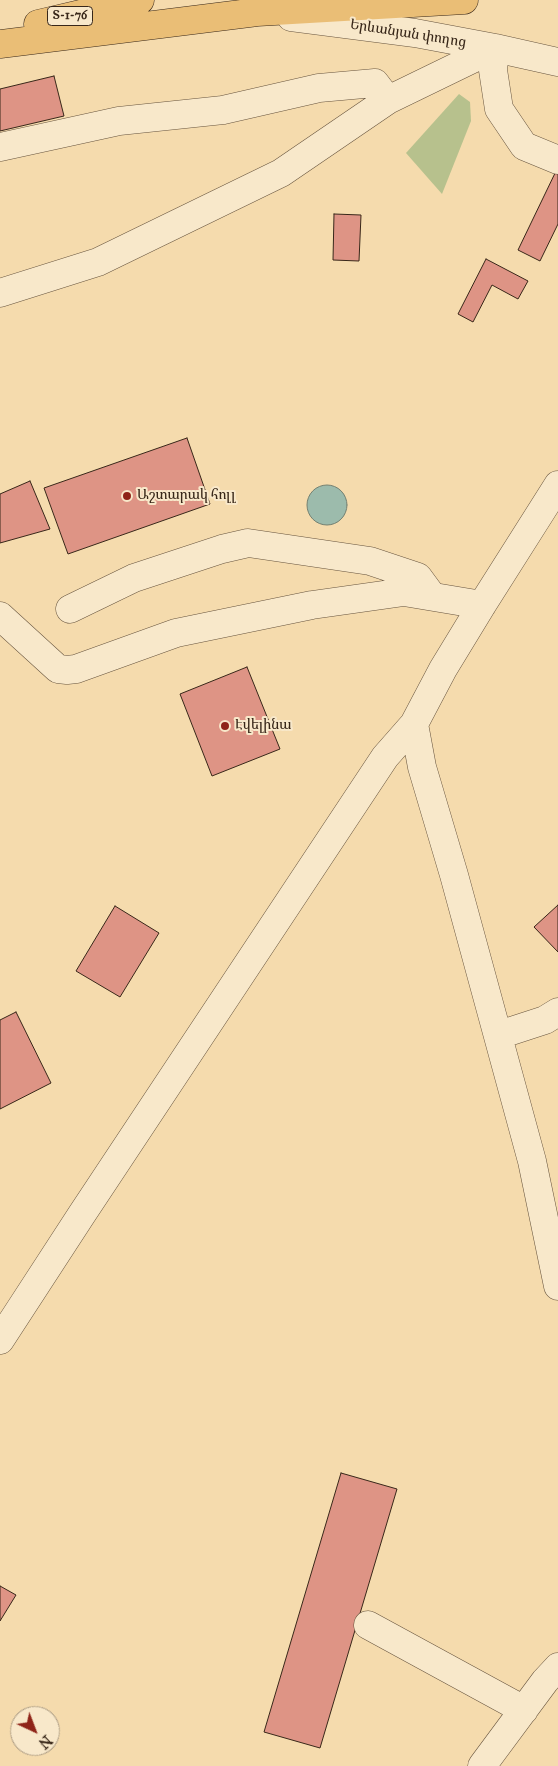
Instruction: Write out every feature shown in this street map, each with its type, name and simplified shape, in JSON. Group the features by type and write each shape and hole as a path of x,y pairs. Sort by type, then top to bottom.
{"highway":[{"name":"Տ-1-76","path":"0,33 140,0"},
{"path":"0,44 257,12 464,0"}],"street":[{"name":"Երևանյան փողոց","path":"257,12 414,33 558,62"},
{"path":"0,293 98,262 281,173 388,100 495,48"},
{"path":"495,48 493,70 499,109 524,146 558,160"},
{"path":"0,147 119,121 223,110 319,88 375,84 388,100"},
{"path":"0,1340 385,757 414,724 443,669 482,605 554,499"},
{"path":"70,609 134,578 222,549 248,543 370,561 418,577 432,596"},
{"path":"0,616 58,669 67,670 76,669 176,633 312,606 404,592 482,605"},
{"path":"414,724 422,768 499,1035 532,1161 558,1286"},
{"path":"499,1035 545,1020 558,1012"},
{"path":"368,1625 524,1710"},
{"path":"482,1766 558,1667"}],"green space":[{"path":"459,94 470,102 471,121 442,194 406,153"}],"shaded area":[{"path":"331,485 338,488 344,494 347,505 346,513 338,522 331,525 323,525 316,522 308,513 307,501 310,494 319,486"}],"building":[{"path":"54,76 64,116 0,131 0,89"},
{"path":"558,167 558,224 540,261 518,250"},
{"path":"334,214 361,215 359,261 333,260"},
{"path":"486,259 528,281 518,299 492,285 473,322 458,314"},
{"name":"Աշտարակ հոլլ","path":"187,438 210,504 68,554 44,488"},
{"path":"30,481 50,529 0,543 0,494"},
{"path":"247,667 280,749 212,776 180,694"},
{"path":"558,905 558,952 534,927"},
{"path":"115,906 159,933 120,997 76,971"},
{"path":"16,1012 51,1083 0,1109 0,1020"},
{"path":"341,1473 397,1489 320,1748 264,1732"},
{"path":"0,1586 16,1595 0,1621"}],"place":[{"name":"Աշտարակ հոլլ","path":"127,496"},
{"name":"Էվելինա","path":"225,726"}]}
